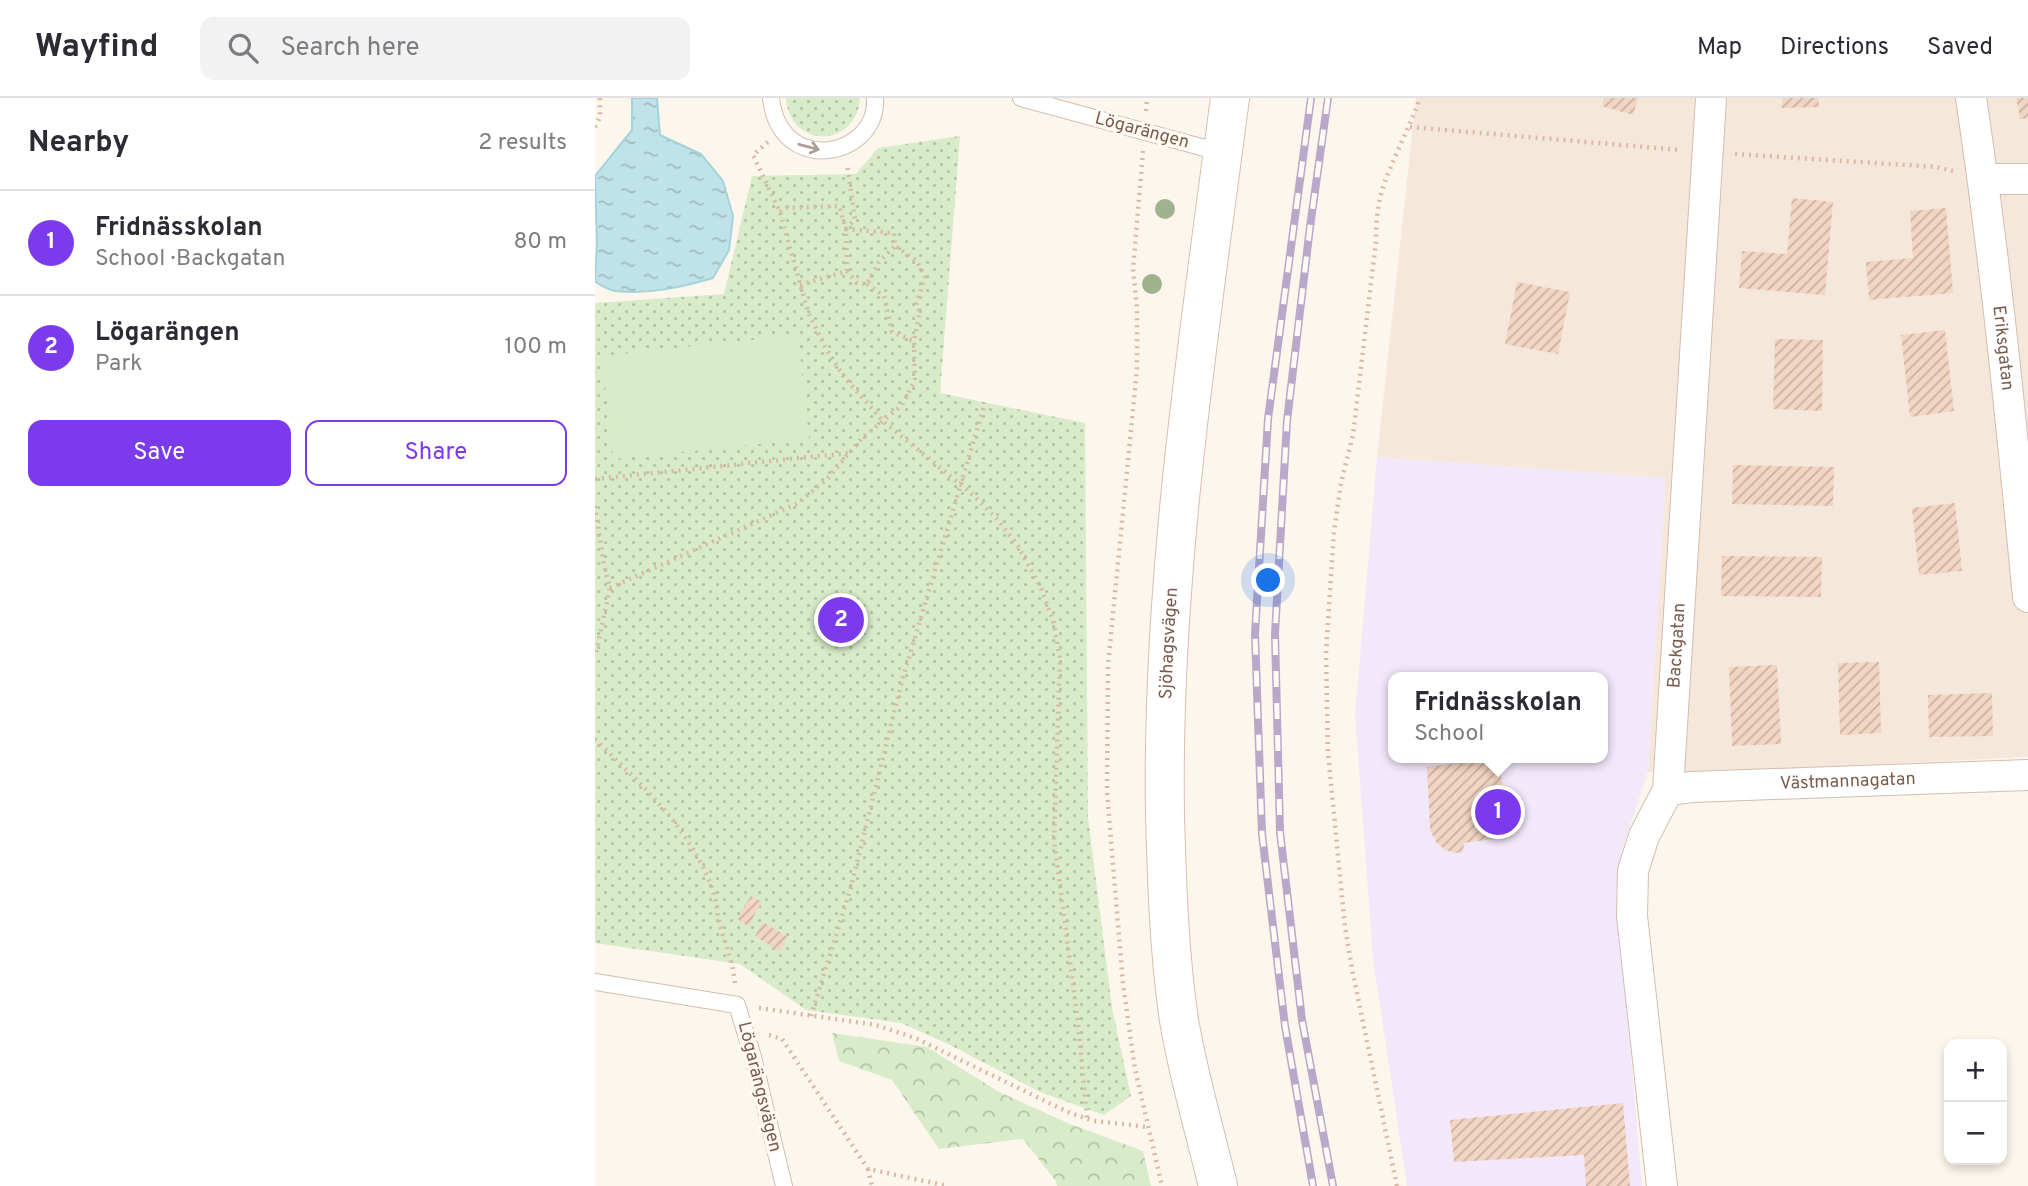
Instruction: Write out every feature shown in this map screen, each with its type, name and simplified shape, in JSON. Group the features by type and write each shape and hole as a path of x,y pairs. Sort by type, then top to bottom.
{"main road":[{"name":"Sjöhagsvägen","path":"1218,1186 1179,1020 1167,903 1164,741 1170,606 1186,445 1230,98"}],"street":[{"name":"Backgatan","path":"1662,1186 1633,904 1633,871 1644,836 1668,790 1711,98"},
{"name":"Eriksgatan","path":"1971,98 2021,443 2028,597"},
{"path":"1984,179 2028,180"},
{"name":"Västmannagatan","path":"1668,790 2028,775"}],"lane":[{"path":"771,98 773,113 780,130 793,142 810,150 828,151 845,146 860,136 871,121 875,98"},
{"name":"Lögarängen","path":"1021,98 1223,153"},
{"name":"Lögarängsvägen","path":"595,982 737,1005 745,1027 784,1186"}],"path":[{"path":"595,127 600,117 600,98"},
{"path":"1147,98 1133,269 1137,308 1137,369 1108,665 1107,792 1123,984 1135,1069 1162,1186"},
{"path":"1397,1186 1345,927 1328,753 1326,653 1334,531 1341,483 1353,435 1377,215 1382,189 1420,98"},
{"path":"780,130 753,155 780,212 808,312 825,347 844,377 884,422 997,519 1018,547 1040,586 1053,620 1060,658 1054,840 1078,1022 1087,1118"},
{"path":"845,146 855,219 846,229"},
{"path":"780,212 787,208 839,206 846,229 847,271 857,284 867,284 884,296 892,332 914,341"},
{"path":"846,229 894,233 895,246 879,262 867,284"},
{"path":"610,588 798,503 828,478 861,439 902,405 915,380 914,341 920,323 920,312 916,305 925,277 917,261 895,246"},
{"path":"800,285 847,271"},
{"path":"811,1016 851,887 889,727 985,403"},
{"path":"595,479 850,453"},
{"path":"595,506 610,588 595,657"},
{"path":"595,739 667,811 692,844 712,887 733,966 737,1005 876,1025 915,1038 1070,1113 1148,1127"},
{"path":"745,1027 782,1039 868,1169 872,1186"},
{"path":"868,1169 948,1186"}],"shaded area":[{"path":"1416,98 2028,98 2028,757 1720,772 1648,772 1665,478 1377,457"},
{"path":"1377,457 1666,478 1648,772 1621,853 1627,1007 1642,1186 1407,1186 1373,959 1355,715"}],"green space":[{"path":"786,98 860,98 856,115 848,127 836,134 823,136 810,134 798,127 790,115"},
{"path":"960,136 940,393 1085,423 1088,817 1112,1008 1131,1096 1104,1115 1040,1092 901,1023 806,1010 740,964 595,943 595,303 724,294 752,176 856,174 878,148"},
{"path":"798,335 809,439 613,459 602,356"},
{"path":"832,1033 927,1047 999,1092 1070,1124 1143,1151 1151,1186 1057,1186 1056,1181 1023,1139 939,1149 892,1080 839,1061"}],"water":[{"path":"632,98 657,98 660,135 701,154 723,181 733,216 729,250 713,278 640,292 612,290 595,282 595,176 632,130"}],"building":[{"path":"1604,98 1638,98 1633,115 1602,106"},
{"path":"1782,98 1818,98 1819,107 1782,108"},
{"path":"2016,98 2028,98 2028,118 2020,119"},
{"path":"1792,198 1833,202 1825,295 1739,288 1742,251 1787,254"},
{"path":"1946,208 1953,293 1869,300 1866,262 1913,258 1910,211"},
{"path":"1517,282 1570,292 1558,354 1505,344"},
{"path":"1945,330 1954,411 1910,417 1901,335"},
{"path":"1775,339 1823,340 1822,411 1773,409"},
{"path":"1733,465 1834,467 1833,506 1732,504"},
{"path":"1955,503 1962,571 1919,575 1912,508"},
{"path":"1722,556 1822,557 1821,597 1721,596"},
{"path":"1879,662 1881,733 1840,735 1838,663"},
{"path":"1777,665 1781,744 1732,746 1729,667"},
{"path":"1992,693 1993,736 1929,737 1928,695"},
{"path":"1456,763 1500,763 1508,837 1464,843 1463,852 1445,850 1436,842 1430,830 1427,767"},
{"path":"751,896 762,902 748,926 737,919"},
{"path":"763,922 788,937 780,951 755,936"},
{"path":"1623,1103 1630,1186 1586,1186 1584,1155 1454,1162 1450,1120"}],"railway":[{"path":"1311,98 1268,419 1255,634 1262,834 1285,1026 1313,1186"},
{"path":"1328,98 1287,421 1275,634 1280,832 1302,1020 1333,1186"}],"place":[{"name":"Lögarängen","path":"841,620"},
{"name":"Fridnässkolan","path":"1498,812"}]}
